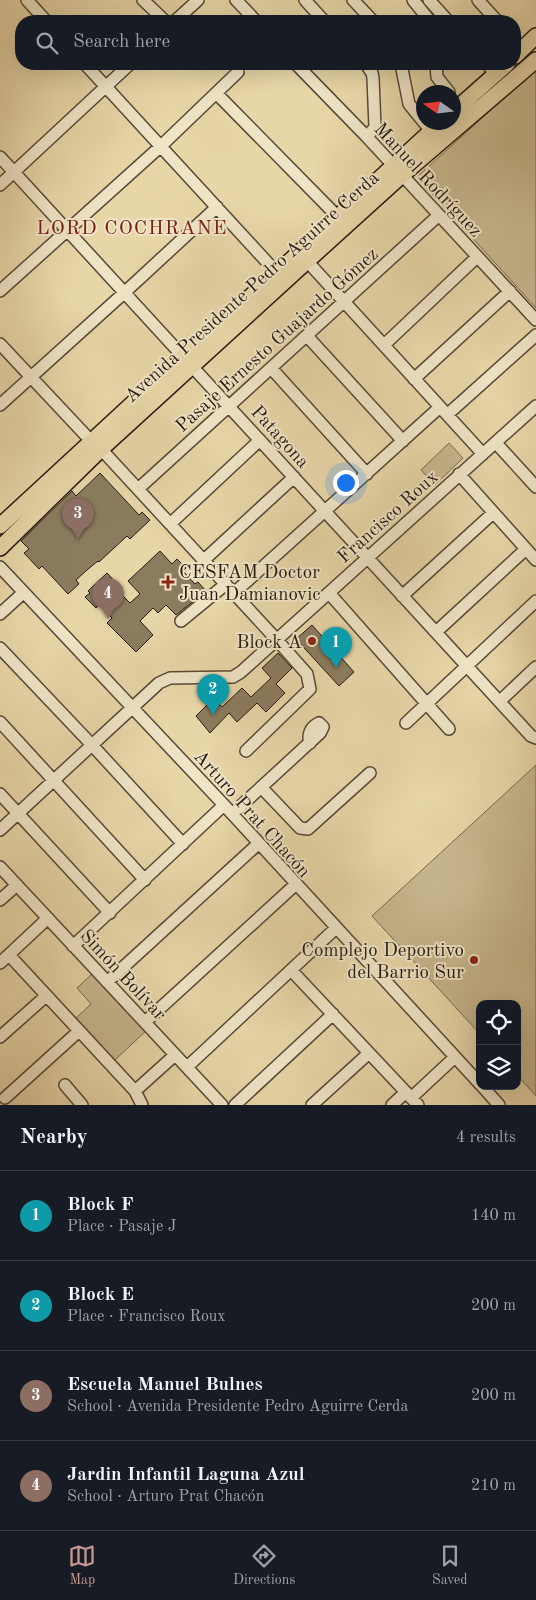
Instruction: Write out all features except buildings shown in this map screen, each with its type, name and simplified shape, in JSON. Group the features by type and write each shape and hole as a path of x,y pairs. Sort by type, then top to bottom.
{"main road":[{"path":"521,46 536,36"},
{"name":"Avenida Presidente Pedro Aguirre Cerda","path":"0,526 96,445 188,361 337,216 536,60"},
{"path":"461,99 493,70"},
{"name":"Avenida Presidente Pedro Aguirre Cerda","path":"188,361 307,261 398,170 433,130"},
{"name":"Avenida Presidente Pedro Aguirre Cerda","path":"0,548 96,445"}],"street":[{"path":"27,0 41,15"},
{"path":"143,0 159,15"},
{"path":"182,15 198,0"},
{"path":"236,0 250,15"},
{"path":"305,0 319,15"},
{"path":"353,0 368,15"},
{"path":"413,0 425,15"},
{"path":"429,0 443,15"},
{"path":"478,0 492,15"},
{"path":"91,70 277,273"},
{"path":"0,185 123,70"},
{"name":"Manuel Rodríguez","path":"302,70 398,170 536,320"},
{"path":"367,138 375,127 373,78 370,70"},
{"path":"402,70 408,104 416,111"},
{"path":"436,70 437,78 443,85"},
{"path":"0,291 161,146 238,72"},
{"path":"216,92 337,216"},
{"name":"Patagona","path":"0,157 531,736 536,738"},
{"path":"0,405 217,207"},
{"name":"Pasaje Ernesto Guajardo Gómez","path":"138,489 438,215"},
{"path":"384,345 477,257"},
{"path":"307,261 483,454"},
{"path":"414,379 510,291"},
{"path":"234,594 403,442 444,411 536,335"},
{"path":"307,336 403,442"},
{"path":"0,344 138,489 307,674 310,689 246,751"},
{"path":"271,368 367,474"},
{"name":"Francisco Roux","path":"0,830 164,680 233,676 241,672 459,474 534,411"},
{"path":"170,524 260,440"},
{"path":"496,443 536,487"},
{"path":"459,474 536,560"},
{"path":"204,560 294,477"},
{"path":"402,596 493,513"},
{"path":"436,632 526,549"},
{"name":"Arturo Prat Chacón","path":"0,567 228,810 476,1080"},
{"path":"181,621 226,584"},
{"path":"0,614 23,592"},
{"path":"329,593 449,729"},
{"path":"406,723 536,601"},
{"path":"0,648 183,844"},
{"path":"500,701 536,667"},
{"path":"0,722 144,880"},
{"path":"73,946 183,844 261,787 310,742"},
{"path":"261,787 304,830 308,829 370,773"},
{"path":"0,794 110,913"},
{"path":"108,982 258,844"},
{"name":"Simón Bolívar","path":"0,867 222,1105"},
{"path":"0,900 16,885"},
{"path":"145,1022 295,885"},
{"path":"48,918 4,959 46,996 135,1091 142,1105"},
{"path":"187,1067 336,928"},
{"path":"291,970 412,1098"},
{"path":"0,1037 46,996"},
{"path":"235,1105 333,1014"},
{"path":"6,1098 79,1031"},
{"path":"312,1105 369,1052"},
{"path":"135,1091 175,1055"},
{"path":"392,1105 412,1098 455,1057"},
{"path":"65,1085 82,1105"},
{"name":"Arturo Prat Chacón","path":"486,1090 499,1105"}],"shaded area":[{"path":"536,69 536,308 417,177"},
{"path":"449,443 463,458 435,485 421,470"},
{"name":"Complejo Deportivo del Barrio Sur","path":"536,765 536,1096 521,1079 521,1000 476,1000 476,1030 372,916"},
{"path":"93,973 148,1029 115,1060 106,1050 103,1052 73,1021 91,1004 77,988"}],"place":[{"name":"Escuela Manuel Bulnes","path":"78,539"},
{"name":"CESFAM Doctor Juan Damianovic","path":"168,582"},
{"name":"Jardin Infantil Laguna Azul","path":"108,619"},
{"name":"Block A","path":"312,641"},
{"name":"Block F","path":"336,668"},
{"name":"Block E","path":"213,715"},
{"name":"Complejo Deportivo del Barrio Sur","path":"474,960"}],"district":[{"name":"LORD COCHRANE","path":"132,227"}]}
